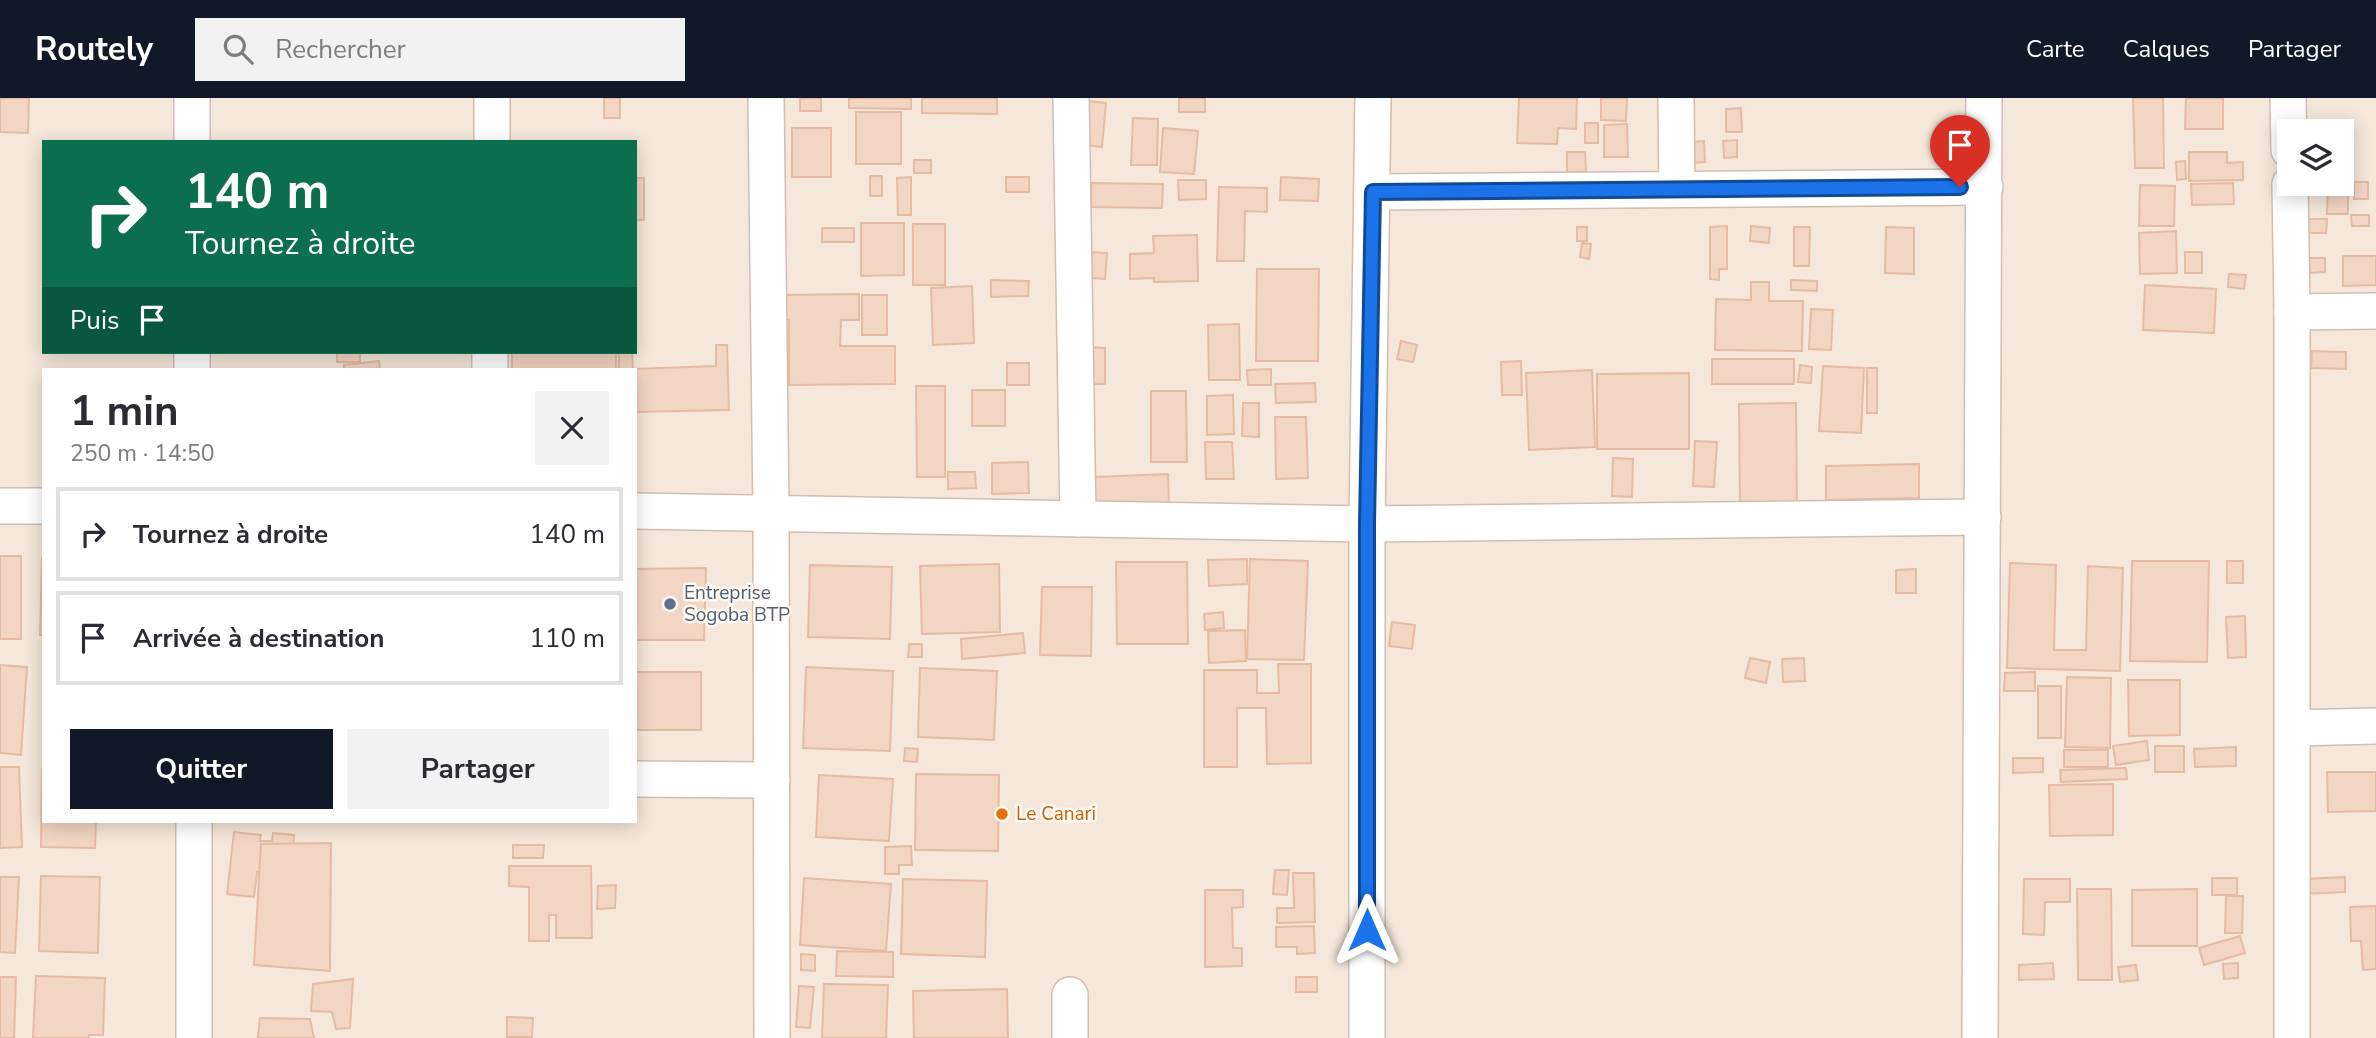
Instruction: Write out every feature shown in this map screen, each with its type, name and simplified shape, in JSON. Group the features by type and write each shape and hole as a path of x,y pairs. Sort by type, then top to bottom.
{"street":[{"path":"192,98 192,140"},
{"path":"492,98 492,140"},
{"path":"766,98 771,513 772,1038"},
{"path":"1070,98 1078,519"},
{"path":"1367,1038 1367,524 1373,98"},
{"path":"1676,98 1677,189"},
{"path":"1980,1038 1984,98"},
{"path":"2288,98 2288,119"},
{"path":"1373,192 1985,187"},
{"path":"2290,196 2292,1038"},
{"path":"2292,312 2376,311"},
{"path":"0,506 42,506"},
{"path":"637,511 1367,524 1983,517"},
{"path":"2293,728 2376,726"},
{"path":"637,779 772,780"},
{"path":"194,823 194,1038"},
{"path":"1070,995 1070,1038"}],"shaded area":[{"path":"0,98 2376,98 2376,1038 0,1038"}],"building":[{"path":"0,98 29,98 28,133 0,132"},
{"path":"604,98 620,98 620,118 604,118"},
{"path":"800,98 821,98 821,111 800,111"},
{"path":"849,98 911,98 911,109 849,108"},
{"path":"922,98 997,98 997,114 922,113"},
{"path":"1179,98 1205,98 1205,112 1179,112"},
{"path":"1519,98 1577,98 1576,129 1558,128 1557,144 1517,143"},
{"path":"1601,98 1627,98 1626,121 1601,120"},
{"path":"2133,98 2163,98 2164,168 2135,168"},
{"path":"2186,98 2223,98 2223,129 2185,129"},
{"path":"1088,101 1106,103 1102,147 1084,145"},
{"path":"1741,108 1742,132 1726,132 1726,109"},
{"path":"856,112 901,112 901,164 856,164"},
{"path":"1133,118 1158,119 1157,165 1131,165"},
{"path":"1585,123 1598,123 1598,143 1585,143"},
{"path":"1627,124 1628,157 1604,157 1604,125"},
{"path":"792,128 831,128 831,177 792,177"},
{"path":"1163,128 1198,131 1194,174 1160,172"},
{"path":"1737,140 1737,157 1724,158 1723,141"},
{"path":"1704,141 1705,162 1691,163 1689,142"},
{"path":"1567,152 1585,152 1586,172 1567,172"},
{"path":"2189,152 2227,152 2227,163 2243,162 2243,180 2189,181"},
{"path":"914,160 931,160 931,173 914,173"},
{"path":"2185,161 2186,179 2177,180 2176,162"},
{"path":"870,176 882,176 882,196 870,196"},
{"path":"911,177 911,215 898,215 897,178"},
{"path":"1006,177 1029,177 1029,192 1006,192"},
{"path":"1281,177 1319,179 1318,201 1280,200"},
{"path":"637,178 644,178 644,220 637,220"},
{"path":"1178,180 1206,180 1206,199 1179,200"},
{"path":"2354,182 2368,182 2368,199 2354,199"},
{"path":"1091,183 1163,184 1162,208 1091,207"},
{"path":"2233,183 2234,204 2192,205 2191,184"},
{"path":"2140,185 2175,186 2174,226 2139,226"},
{"path":"1219,187 1267,188 1267,212 1245,211 1244,261 1217,261"},
{"path":"2328,196 2348,196 2348,214 2327,214"},
{"path":"2351,215 2369,215 2369,226 2352,226"},
{"path":"2306,219 2327,219 2326,233 2306,233"},
{"path":"861,223 904,223 904,275 861,276"},
{"path":"913,224 945,224 945,285 913,285"},
{"path":"1727,226 1727,269 1719,269 1719,280 1710,279 1710,227"},
{"path":"1751,226 1770,228 1769,243 1750,241"},
{"path":"1577,227 1587,227 1587,241 1577,241"},
{"path":"1794,227 1810,227 1809,266 1794,266"},
{"path":"1886,227 1914,228 1914,274 1885,273"},
{"path":"822,228 854,228 854,242 822,242"},
{"path":"2176,231 2177,273 2140,274 2139,233"},
{"path":"1197,235 1198,281 1154,282 1154,278 1130,279 1130,254 1154,253 1153,236"},
{"path":"1582,243 1591,244 1589,259 1580,257"},
{"path":"1092,252 1107,253 1105,279 1090,278"},
{"path":"2185,252 2202,252 2202,273 2185,273"},
{"path":"2343,256 2376,256 2376,285 2343,286"},
{"path":"2309,258 2325,258 2325,272 2310,273"},
{"path":"1257,269 1319,269 1318,361 1256,361"},
{"path":"2229,274 2246,275 2244,289 2228,287"},
{"path":"991,280 1029,281 1028,296 991,297"},
{"path":"1791,280 1817,281 1817,291 1791,290"},
{"path":"1751,282 1769,282 1769,301 1803,301 1802,351 1715,350 1716,299 1751,300"},
{"path":"2145,285 2216,289 2214,333 2143,330"},
{"path":"972,286 974,343 933,345 931,288"},
{"path":"859,294 859,320 841,320 840,346 895,346 895,384 789,385 789,320 777,320 777,295"},
{"path":"862,295 887,295 887,335 862,335"},
{"path":"1811,309 1833,310 1831,350 1809,349"},
{"path":"1239,324 1240,380 1209,380 1208,325"},
{"path":"1401,341 1417,345 1413,362 1397,359"},
{"path":"716,345 727,345 729,410 637,412 637,369 716,366"},
{"path":"1086,347 1105,348 1105,384 1085,384"},
{"path":"2312,351 2346,352 2346,369 2311,368"},
{"path":"337,354 360,354 360,362 337,362"},
{"path":"512,354 616,354 616,368 512,368"},
{"path":"619,354 632,354 633,368 619,368"},
{"path":"1712,359 1794,359 1794,384 1712,384"},
{"path":"379,361 380,368 344,368 344,365"},
{"path":"1521,361 1522,395 1502,395 1501,362"},
{"path":"1007,363 1029,363 1029,385 1007,385"},
{"path":"1800,365 1812,367 1811,383 1798,382"},
{"path":"1823,366 1864,368 1861,433 1819,431"},
{"path":"1867,368 1877,368 1877,413 1867,413"},
{"path":"1271,369 1271,385 1248,385 1247,370"},
{"path":"1592,370 1595,447 1529,450 1526,373"},
{"path":"1689,373 1689,449 1597,449 1597,374"},
{"path":"1315,383 1316,402 1276,403 1275,384"},
{"path":"916,386 945,386 945,477 917,477"},
{"path":"972,390 1005,390 1005,426 972,426"},
{"path":"1151,391 1186,391 1187,462 1151,462"},
{"path":"1233,395 1234,434 1207,435 1207,396"},
{"path":"1243,403 1259,403 1259,437 1242,436"},
{"path":"1796,403 1797,508 1740,509 1739,404"},
{"path":"1275,417 1306,417 1308,478 1276,479"},
{"path":"1695,441 1717,442 1714,487 1693,486"},
{"path":"1205,442 1232,442 1234,479 1206,479"},
{"path":"1613,458 1633,459 1632,497 1612,496"},
{"path":"1028,462 1029,493 992,494 992,463"},
{"path":"1919,464 1919,498 1826,500 1826,466"},
{"path":"948,472 975,472 976,488 948,489"},
{"path":"1168,474 1169,507 1096,510 1094,477"},
{"path":"0,556 21,556 21,639 0,639"},
{"path":"42,558 42,635 40,635"},
{"path":"1247,559 1247,584 1209,586 1208,560"},
{"path":"1250,559 1308,561 1304,660 1247,659"},
{"path":"2132,561 2209,561 2207,662 2130,661"},
{"path":"2227,561 2243,561 2243,583 2227,583"},
{"path":"1116,562 1187,562 1188,644 1117,644"},
{"path":"2010,563 2056,565 2054,650 2086,650 2088,566 2123,568 2120,671 2007,668"},
{"path":"999,564 1000,632 922,634 920,566"},
{"path":"810,565 892,567 890,639 808,637"},
{"name":"Entreprise Sogoba BTP","path":"706,568 704,640 637,640 637,569"},
{"path":"1916,569 1916,593 1896,593 1896,570"},
{"path":"1042,587 1092,587 1091,656 1040,655"},
{"path":"1223,612 1224,628 1205,630 1204,614"},
{"path":"2245,616 2246,657 2228,658 2226,617"},
{"path":"1392,622 1415,625 1412,649 1389,646"},
{"path":"1245,630 1246,661 1209,663 1208,631"},
{"path":"1023,633 1025,653 962,659 961,639"},
{"path":"909,644 922,644 922,657 908,657"},
{"path":"1750,658 1770,662 1766,683 1745,678"},
{"path":"1804,658 1805,681 1783,682 1782,659"},
{"path":"1278,664 1311,664 1311,763 1267,764 1266,708 1237,708 1237,767 1204,767 1204,670 1257,670 1257,693 1279,693"},
{"path":"0,665 27,667 21,755 0,753"},
{"path":"806,667 893,671 890,751 803,748"},
{"path":"920,668 997,671 994,740 918,737"},
{"path":"637,672 701,672 701,730 637,730"},
{"path":"2035,672 2035,691 2004,691 2005,673"},
{"path":"2067,677 2111,678 2110,748 2065,747"},
{"path":"2128,680 2180,680 2180,735 2129,736"},
{"path":"2038,686 2061,686 2061,738 2038,738"},
{"path":"2147,741 2149,760 2116,765 2113,746"},
{"path":"2155,746 2184,746 2184,772 2155,772"},
{"path":"2236,747 2236,766 2195,767 2194,749"},
{"path":"905,748 918,749 917,762 904,761"},
{"path":"2064,750 2108,750 2108,767 2064,767"},
{"path":"2013,758 2043,758 2043,772 2013,773"},
{"path":"0,767 19,767 22,847 0,848"},
{"path":"42,768 42,823 96,823 95,848 41,847"},
{"path":"2126,768 2127,779 2061,782 2060,770"},
{"path":"2327,772 2376,772 2376,811 2328,812"},
{"path":"916,774 999,775 998,851 915,850"},
{"path":"819,775 893,779 889,841 816,837"},
{"path":"2113,784 2113,835 2050,836 2049,785"},
{"path":"234,832 261,835 260,841 272,841 273,833 294,835 292,861 273,860 272,873 257,872 254,897 227,894"},
{"path":"331,843 330,971 254,965 261,844"},
{"path":"513,845 544,845 543,858 513,858"},
{"path":"911,846 912,865 899,865 899,874 885,874 885,847"},
{"path":"509,866 591,866 592,938 556,938 556,915 549,915 549,941 529,941 529,887 509,886"},
{"path":"1275,870 1289,870 1287,895 1273,894"},
{"path":"1293,873 1314,873 1315,922 1277,923 1277,908 1294,908"},
{"path":"41,876 100,877 98,953 39,951"},
{"path":"0,877 19,877 15,953 0,952"},
{"path":"2345,877 2345,892 2304,894 2304,879"},
{"path":"804,878 891,884 886,951 800,945"},
{"path":"2212,878 2237,878 2237,895 2212,895"},
{"path":"903,879 987,881 985,957 901,954"},
{"path":"2024,879 2070,879 2070,902 2045,902 2044,935 2023,934"},
{"path":"616,885 615,908 597,909 598,886"},
{"path":"2077,889 2111,889 2112,980 2078,980"},
{"path":"2197,889 2197,946 2132,946 2132,890"},
{"path":"1205,890 1243,890 1243,907 1232,908 1233,948 1242,948 1242,966 1205,967"},
{"path":"2226,896 2243,896 2242,933 2225,933"},
{"path":"2376,906 2376,969 2363,970 2361,941 2351,941 2350,907"},
{"path":"1314,926 1315,953 1297,954 1297,947 1276,947 1276,927"},
{"path":"2240,936 2245,953 2204,965 2199,948"},
{"path":"837,951 893,952 893,977 836,976"},
{"path":"801,954 815,955 815,971 801,970"},
{"path":"2053,963 2054,979 2019,980 2019,965"},
{"path":"2238,963 2238,978 2224,979 2223,964"},
{"path":"2136,965 2138,980 2120,982 2118,967"},
{"path":"36,976 105,978 103,1035 89,1035 88,1038 33,1038"},
{"path":"0,977 16,977 14,1038 0,1038"},
{"path":"1296,977 1317,977 1317,992 1296,992"},
{"path":"353,979 350,1028 336,1029 332,1012 311,1011 313,984"},
{"path":"824,984 888,985 886,1038 822,1038"},
{"path":"799,986 814,987 810,1028 796,1027"},
{"path":"1007,989 1008,1038 914,1038 913,991"},
{"path":"507,1017 533,1018 532,1037 507,1037"},
{"path":"260,1018 310,1019 314,1038 258,1038"}],"place":[{"name":"Entreprise Sogoba BTP","path":"670,604"},
{"name":"Le Canari","path":"1002,814"}],"route":[{"path":"1367,930 1367,524 1373,192 1960,187"}]}
